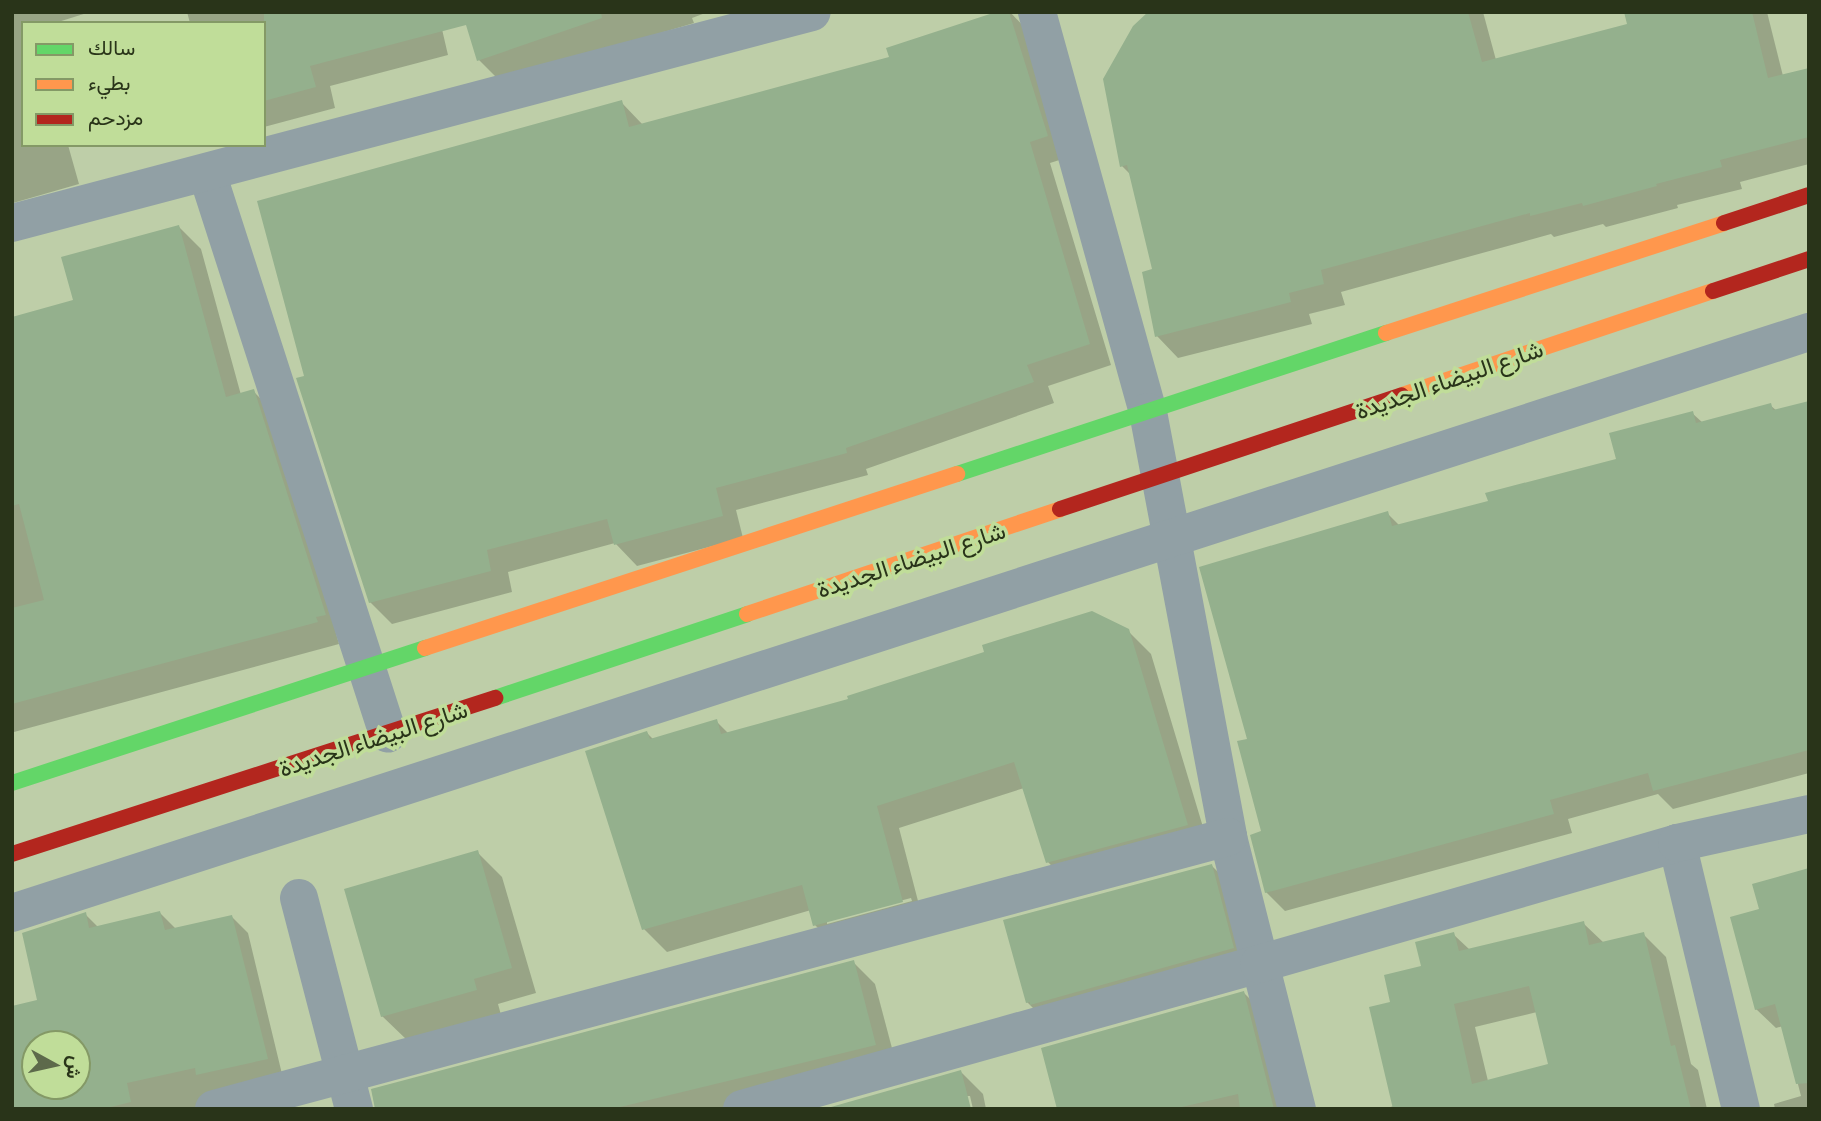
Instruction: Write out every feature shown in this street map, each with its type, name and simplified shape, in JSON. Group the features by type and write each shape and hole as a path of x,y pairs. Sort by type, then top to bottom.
{"street":[{"path":"12,223 812,12"},
{"path":"1037,12 1148,412 1227,837 1297,1109"},
{"path":"207,173 388,734"},
{"path":"12,783 1809,195"},
{"name":"شارع البيضاء الجديدة","path":"12,854 388,734 1809,259"},
{"path":"12,913 1809,332"},
{"path":"742,1109 1677,844 1809,814"},
{"path":"214,1109 1227,837"},
{"path":"1677,844 1741,1109"},
{"path":"299,898 354,1109"}],"building":[{"path":"264,12 601,12 602,18 477,61 466,25 310,66 316,87 266,100"},
{"path":"996,12 1009,12 1048,136 1030,142 1090,344 1027,365 1034,382 846,448 847,453 716,488 723,516 614,545 607,519 487,550 491,571 369,603 296,378 304,376 257,201 622,100 629,127 889,57 886,48"},
{"path":"1148,12 1468,12 1482,62 1627,24 1624,12 1752,12 1768,78 1809,68 1809,137 1720,160 1722,167 1656,184 1657,186 1583,206 1582,203 1530,216 1530,213 1321,270 1324,284 1289,293 1291,302 1155,337 1142,272 1152,269 1127,165 1120,167 1103,79 1133,26"},
{"path":"179,225 226,397 254,389 326,615 316,617 318,622 12,704 12,608 44,600 19,504 12,506 12,317 73,300 61,257"},
{"path":"1809,401 1809,750 1653,791 1648,773 1550,800 1554,814 1265,893 1250,835 1261,831 1237,741 1247,739 1199,567 1388,511 1392,526 1488,501 1485,493 1616,459 1609,433 1693,411 1696,423 1771,403 1773,410"},
{"path":"1092,611 1129,629 1188,825 1046,863 1014,762 877,806 903,902 813,926 802,885 642,930 585,751 647,731 650,739 717,719 721,734 848,699 847,696 984,652 982,645"},
{"path":"478,850 512,968 474,979 477,990 381,1017 344,889"},
{"path":"1212,864 1234,948 1030,1005 1030,1002 1026,1003 1003,920"},
{"path":"1809,868 1809,1083 1796,1084 1775,1004 1755,1010 1730,917 1759,909 1752,884"},
{"path":"160,911 165,930 232,915 268,1059 196,1075 195,1068 127,1083 131,1102 103,1109 12,1109 12,1006 37,1000 22,933 86,912 89,928"},
{"path":"1584,921 1589,945 1644,932 1671,1046 1675,1045 1691,1109 1393,1109 1369,1007 1390,1002 1384,975 1421,966 1415,942 1454,932 1459,951","holes":["1529,986 1548,1064 1472,1084 1454,1004"]},
{"path":"854,960 876,1045 612,1109 375,1109 371,1089"},
{"path":"1244,991 1274,1109 1240,1109 1238,1094 1173,1109 1057,1109 1041,1048"},
{"path":"961,1070 971,1109 824,1109"}],"traffic: fast":[{"path":"957,474 1386,333"},
{"path":"495,698 747,614"},
{"path":"12,783 425,648"}],"traffic: slow":[{"path":"1386,333 1724,223"},
{"path":"1402,395 1713,291"},
{"path":"425,648 957,474"},
{"path":"747,614 1060,509"}],"traffic: jam":[{"path":"1724,223 1809,195"},
{"path":"1713,291 1809,259"},
{"path":"1060,509 1402,395"},
{"path":"12,854 495,698"}]}
